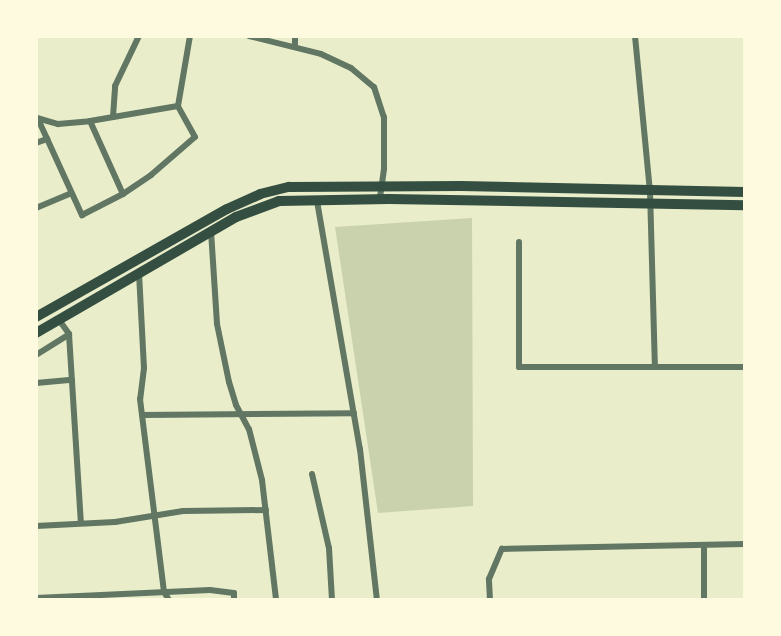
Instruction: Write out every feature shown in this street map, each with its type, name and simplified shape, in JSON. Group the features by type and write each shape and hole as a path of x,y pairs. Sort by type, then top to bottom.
{"main road":[{"path":"36,317 227,209 260,194 289,187 382,186 745,192"},
{"path":"36,333 236,217 279,201 380,199 745,205"}],"street":[{"path":"113,117 115,86 139,36"},
{"path":"37,118 82,215 123,194 151,175 195,137 178,106 190,36"},
{"path":"249,36 271,39 335,60 364,77 374,87 384,117 380,199"},
{"path":"295,36 295,47"},
{"path":"635,36 650,191 655,367"},
{"path":"37,118 57,124 90,122 178,106"},
{"path":"90,122 123,194"},
{"path":"36,143 47,139"},
{"path":"36,208 71,193"},
{"path":"317,201 354,413 377,600"},
{"path":"211,231 217,324 229,382 249,429 266,510 276,600"},
{"path":"519,242 519,367 745,367"},
{"path":"139,273 144,368 140,399 165,592 169,600"},
{"path":"59,320 69,334 81,523"},
{"path":"36,355 69,334"},
{"path":"36,383 72,380"},
{"path":"142,415 354,413"},
{"path":"312,474 329,548 332,600"},
{"path":"36,526 155,516 183,511 266,510"},
{"path":"490,600 489,579 502,549 745,544"},
{"path":"704,545 704,600"},
{"path":"36,597 112,597 210,590 234,593 234,600"}],"green space":[{"path":"472,218 473,506 378,513 335,227"}]}
